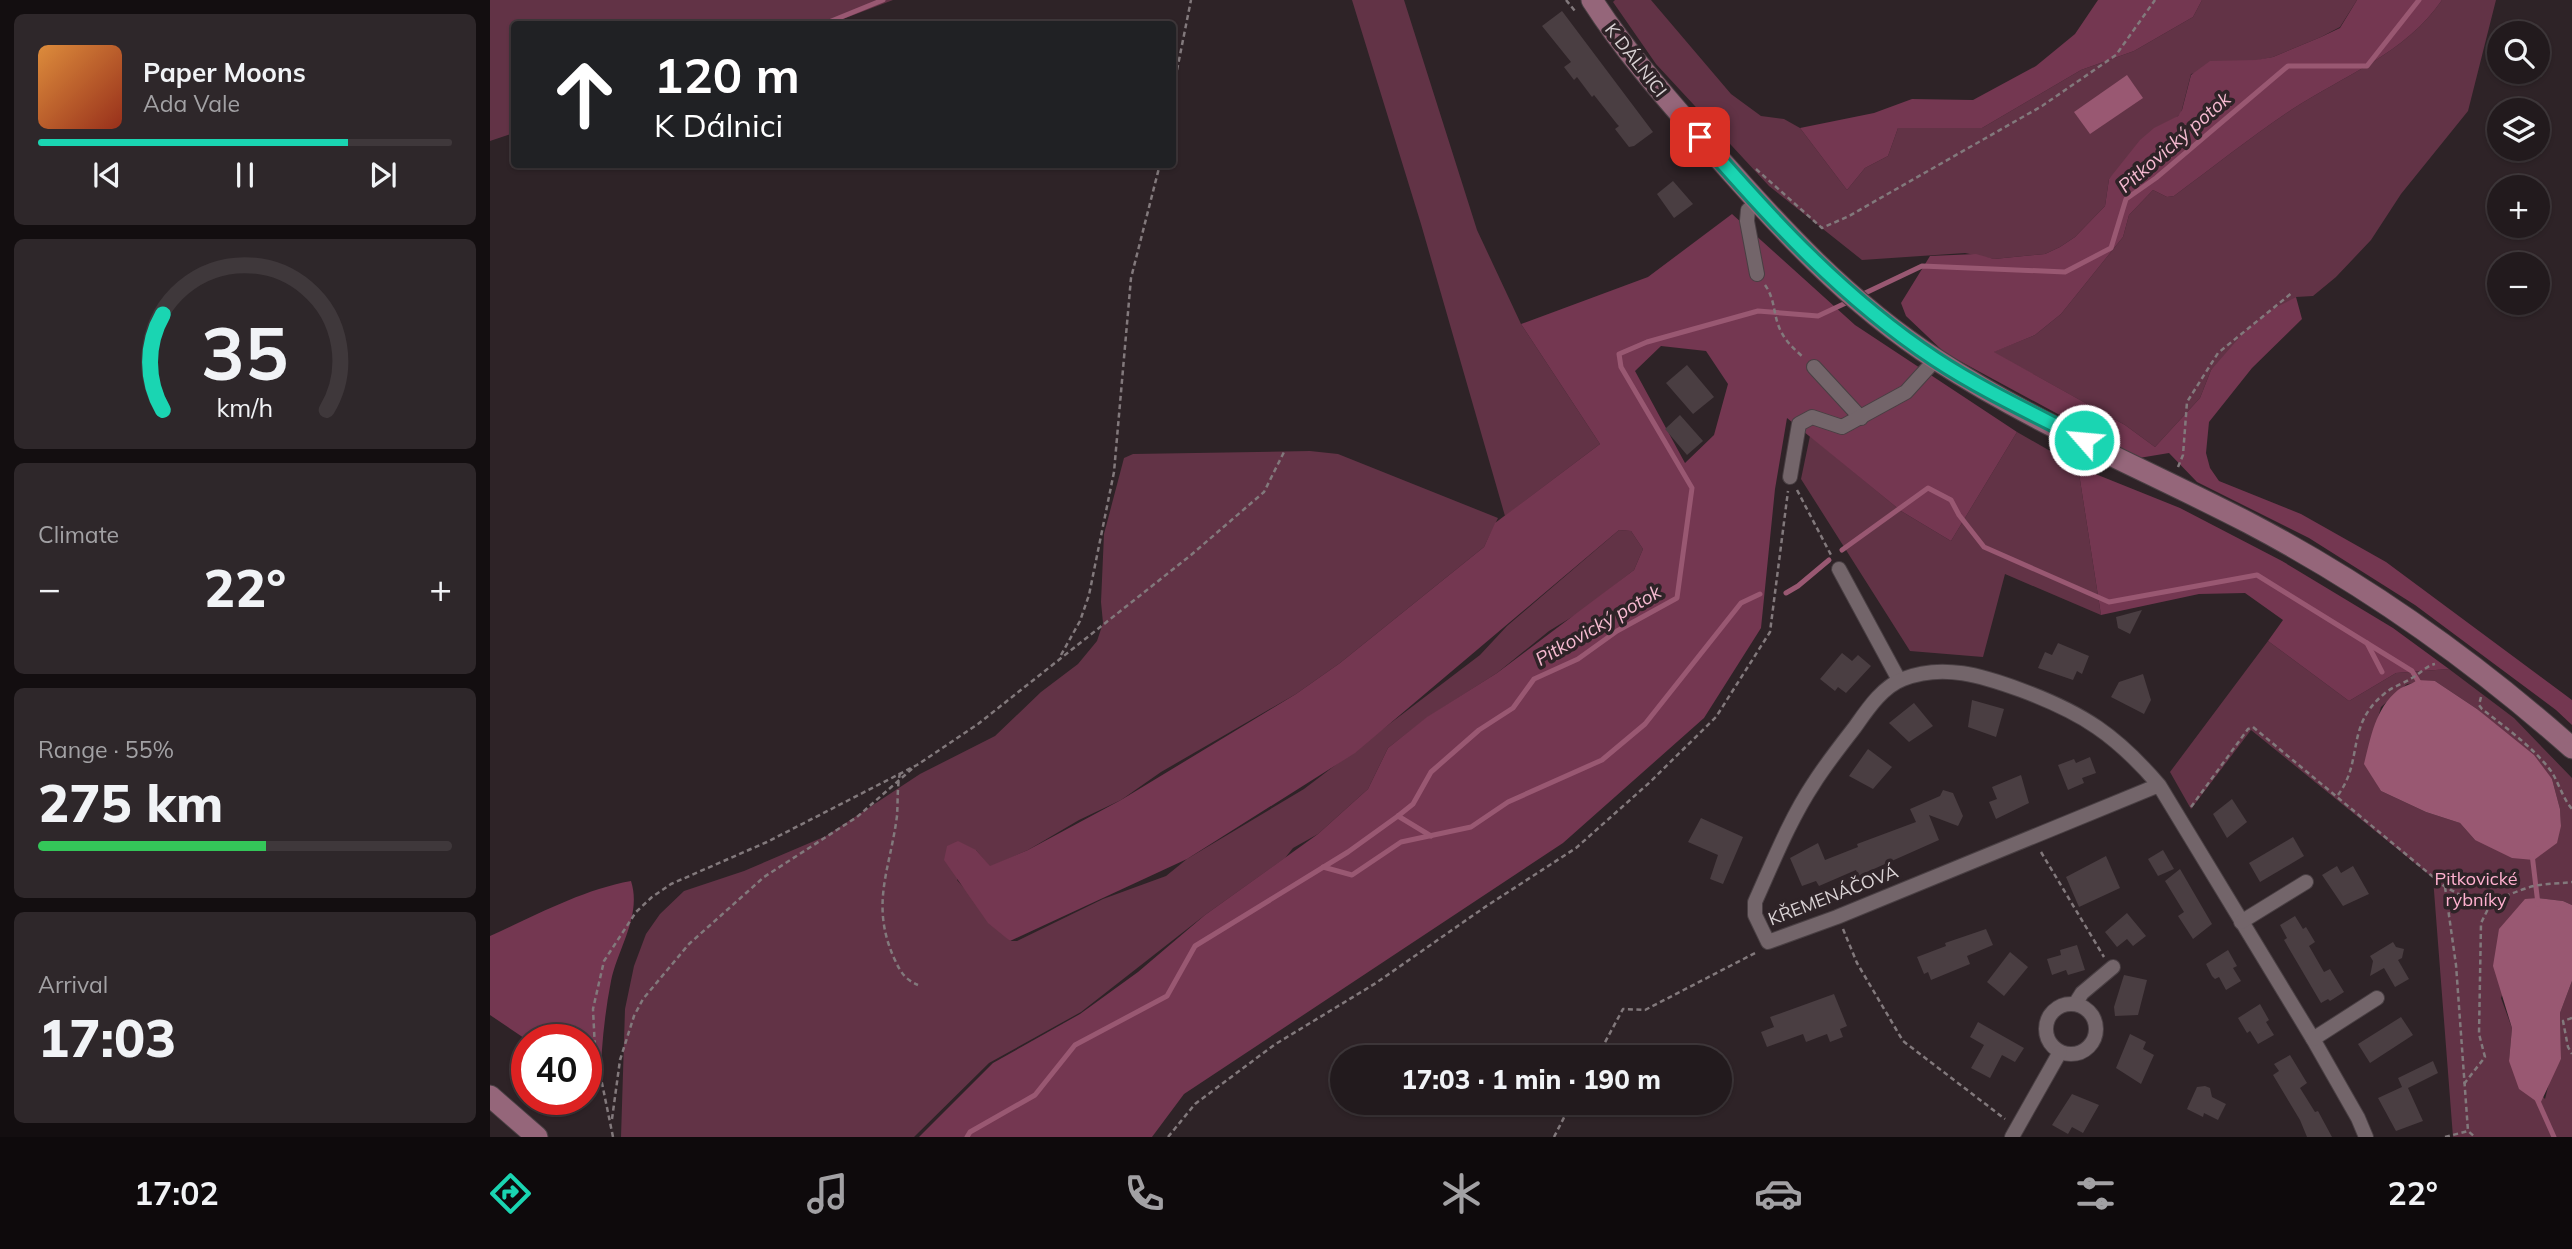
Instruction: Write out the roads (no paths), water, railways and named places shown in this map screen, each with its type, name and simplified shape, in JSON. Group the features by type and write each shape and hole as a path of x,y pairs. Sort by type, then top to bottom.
{"street":[{"name":"K DÁLNICI","path":"1591,0 1629,57 1757,202 1825,273 1874,314 1936,359 2019,407 2301,552 2407,618 2493,681 2572,748"},
{"path":"1757,202 1748,211 1747,221 1757,274"},
{"path":"1790,477 1799,424 1812,417 1842,427 1861,418 1906,392 1936,359"},
{"path":"1814,367 1861,418"},
{"path":"1839,569 1899,680"},
{"name":"KŘEMENÁČOVÁ","path":"2159,785 1837,917 1768,942 1755,915 1755,902 1813,784 1870,706 1899,680 1919,673 1947,671 1984,677 2049,700 2092,722 2129,750 2159,785 2312,1039 2358,1118 2366,1137"},
{"path":"2241,922 2306,882"},
{"path":"2075,1004 2082,993 2112,968"},
{"path":"2312,1039 2377,998"},
{"path":"2075,1004 2086,1009 2094,1019 2096,1031 2092,1043 2083,1051 2072,1055 2060,1052 2050,1045 2046,1022 2053,1011 2063,1005 2075,1004"},
{"path":"2014,1132 2060,1052"},
{"path":"490,1096 537,1137"}],"waterway":[{"path":"831,21 883,0"},
{"name":"Pitkovický potok","path":"1861,295 1922,266 2065,272 2111,248 2126,199 2156,178 2288,66 2367,66 2419,0"},
{"name":"Pitkovický potok","path":"967,1137 970,1132 1035,1095 1075,1045 1167,996 1195,946 1348,852 1413,804 1431,772 1479,730 1513,708 1534,679 1578,659 1617,631 1677,598 1692,488 1621,367 1619,354 1647,342 1758,311 1818,316 1850,301"},
{"path":"1842,550 1928,488 1951,500 1984,547 2109,602 2257,575 2412,671 2420,684"},
{"path":"1786,593 1829,560"},
{"path":"1323,867 1352,875 1401,842 1471,827 1508,802 1602,760 1645,724 1741,603 1760,594"},
{"path":"2367,643 2382,672"},
{"path":"1398,816 1431,836"},
{"path":"2532,854 2538,904"},
{"path":"2537,1099 2554,1137"}],"park label":[{"name":"Pitkovické rybníky","path":"2476,888"}]}
